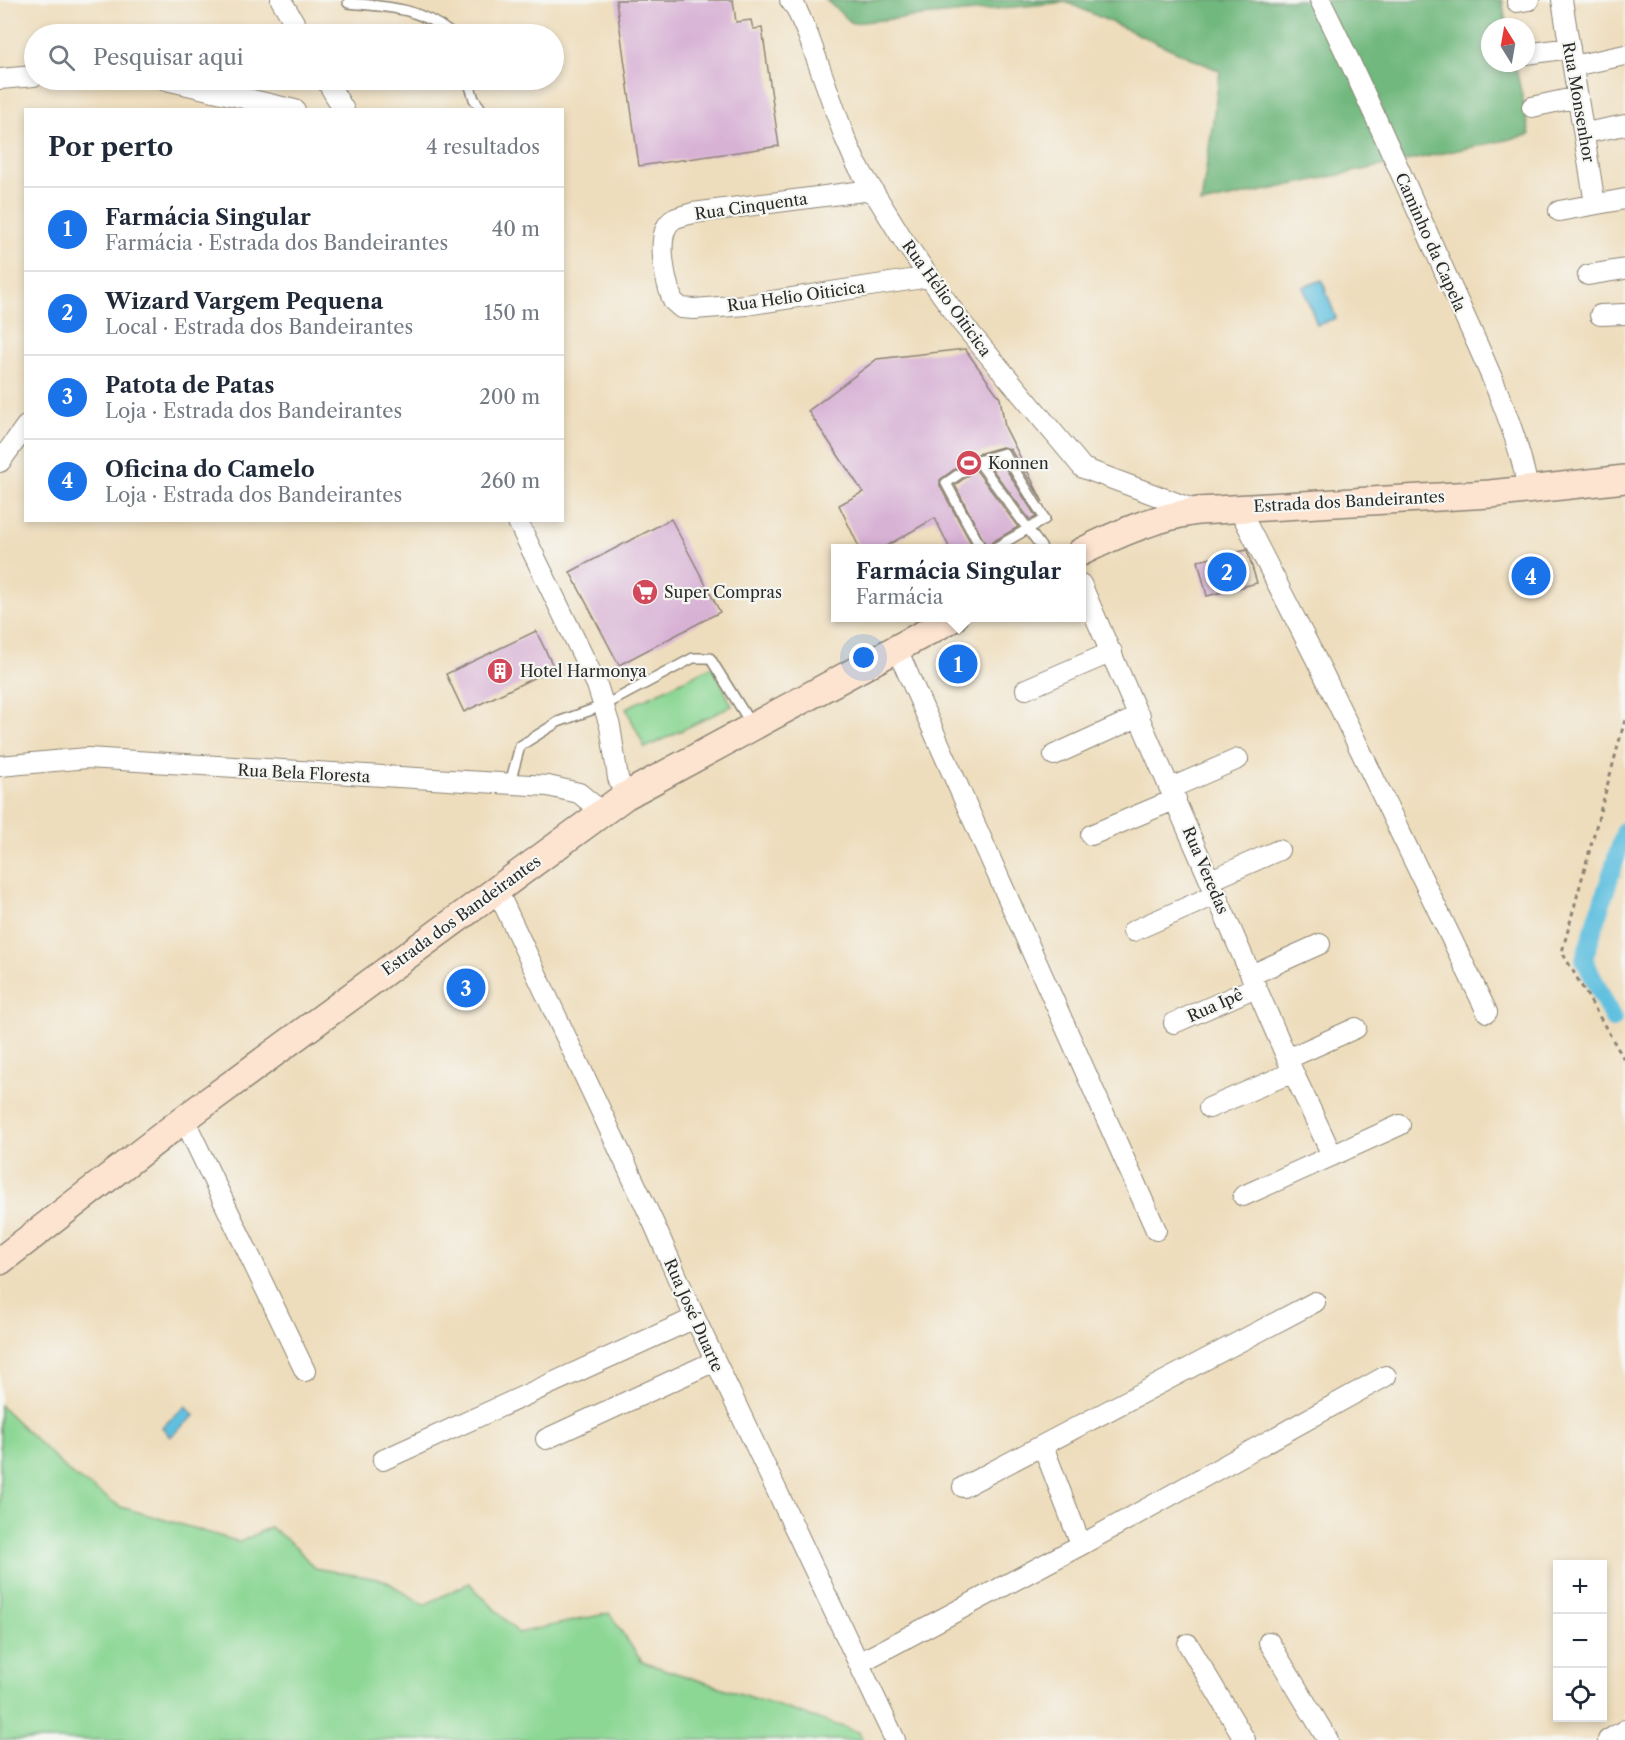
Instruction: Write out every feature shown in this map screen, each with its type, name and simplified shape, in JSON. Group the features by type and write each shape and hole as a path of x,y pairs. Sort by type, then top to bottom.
{"main road":[{"name":"Estrada dos Bandeirantes","path":"1086,550 1117,534 1158,519 1198,511 1528,490 1625,479"},
{"name":"Estrada dos Bandeirantes","path":"0,1261 183,1119 496,888 625,796 896,647 926,627 941,622"}],"street":[{"path":"280,0 295,24"},
{"name":"Rua Hélio Oiticica","path":"790,0 808,34 845,138 871,190 961,322 1083,468 1198,511"},
{"name":"Caminho da Capela","path":"1320,0 1348,56 1472,333 1513,433 1528,490"},
{"name":"Rua Monsenhor","path":"1562,0 1595,204"},
{"path":"1535,55 1571,57 1625,55"},
{"path":"0,79 24,77"},
{"path":"209,90 287,108"},
{"path":"332,90 343,108"},
{"path":"1532,107 1578,97"},
{"path":"1585,133 1625,125"},
{"name":"Rua Cinquenta","path":"670,294 663,243 664,231 674,219 693,213 871,190"},
{"path":"1559,211 1625,199"},
{"path":"1588,275 1625,269"},
{"name":"Rua Helio Oiticica","path":"670,294 673,302 681,308 694,309 746,305 929,277"},
{"path":"1600,315 1625,314"},
{"path":"0,459 24,429"},
{"path":"1238,507 1327,682 1487,1012"},
{"path":"519,522 605,705 618,778 625,796"},
{"name":"Rua Veredas","path":"1086,595 1290,1065 1332,1155"},
{"path":"896,647 1156,1230"},
{"path":"1026,689 1112,652"},
{"path":"1054,755 1140,716"},
{"name":"Rua Bela Floresta","path":"0,766 87,758 303,773 510,783 548,786 579,793 602,812"},
{"path":"1091,836 1238,759"},
{"path":"1133,932 1279,850"},
{"name":"Rua José Duarte","path":"496,888 654,1224 694,1318 895,1740"},
{"name":"Rua Ipê","path":"1174,1023 1320,944"},
{"path":"1209,1108 1356,1028"},
{"path":"183,1119 305,1371"},
{"path":"1243,1196 1400,1125"},
{"path":"963,1487 1315,1302"},
{"path":"383,1460 694,1318"},
{"path":"546,1439 715,1360"},
{"path":"859,1663 1081,1545 1386,1376"},
{"path":"1043,1446 1081,1545"},
{"path":"1269,1642 1328,1740"},
{"path":"1188,1644 1245,1740"},
{"path":"1608,1740 1625,1730"}],"lane":[{"path":"348,3 405,8 438,24"},
{"path":"471,90 481,108"},
{"path":"978,544 946,483 978,461 1004,453 1045,519 1029,531 1004,544"},
{"path":"978,461 1038,544"},
{"path":"510,783 519,746 558,722 605,705 693,658 710,658 752,725"}],"path":[{"path":"1625,720 1563,952 1625,1061"}],"green space":[{"path":"826,0 1502,0 1505,18 1481,18 1481,72 1517,72 1530,135 1201,204 1220,71 1066,2 852,23"},
{"path":"713,666 732,706 645,748 626,708"},
{"path":"0,1405 70,1473 121,1507 240,1542 270,1527 295,1546 314,1568 384,1580 424,1605 469,1583 518,1633 609,1613 642,1662 859,1732 862,1740 0,1740"}],"water":[{"path":"1322,280 1336,318 1317,325 1303,287"},
{"path":"186,1406 194,1416 170,1437 162,1427"}],"building":[{"path":"616,0 733,0 736,22 751,20 753,29 762,28 779,146 639,166"},
{"name":"Konnen","path":"965,349 1000,398 1005,427 1043,502 1010,449 1002,447 974,455 940,480 940,486 971,544 948,544 935,518 890,544 858,544 839,505 863,492 808,411 877,359"},
{"path":"1001,461 1036,517 1030,520 989,465"},
{"path":"976,470 1018,527 991,544 985,544 955,485"},
{"name":"Super Compras","path":"671,519 720,612 619,665 570,572"},
{"path":"1247,550 1257,583 1207,596 1198,561"},
{"name":"Hotel Harmonya","path":"536,631 554,668 464,712 446,674"}],"waterway":[{"path":"1613,1019 1584,959 1625,830"}],"place":[{"name":"Konnen","path":"969,463"},
{"name":"Wizard Vargem Pequena","path":"1227,572"},
{"name":"Oficina do Camelo","path":"1531,576"},
{"name":"Super Compras","path":"645,592"},
{"name":"Farmácia Singular","path":"958,664"},
{"name":"Hotel Harmonya","path":"500,671"},
{"name":"Patota de Patas","path":"466,988"}]}
